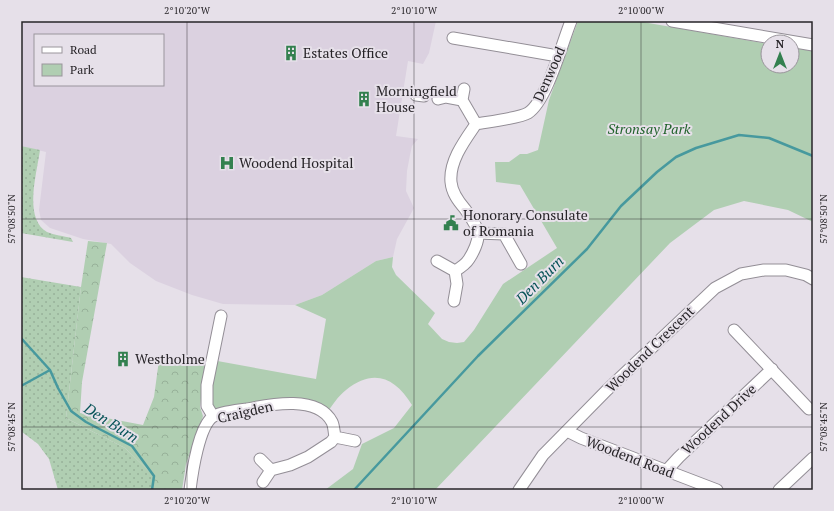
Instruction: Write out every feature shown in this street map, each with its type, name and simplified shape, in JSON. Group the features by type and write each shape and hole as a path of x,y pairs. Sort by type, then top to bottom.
{"street":[{"name":"Denwood","path":"476,124 527,114 540,99 571,21"},
{"path":"672,21 813,45"},
{"path":"453,38 558,56"},
{"path":"438,99 463,95 476,124 462,145 453,164 451,180 453,190 478,233 475,246 468,260 455,271"},
{"path":"478,233 504,234 522,264"},
{"path":"437,261 455,271"},
{"name":"Woodend Crescent","path":"520,490 542,455 607,390 715,288 741,274 764,270 786,270 806,275 813,279"},
{"path":"454,301 457,284 455,271"},
{"path":"213,416 207,406 207,385 221,316"},
{"path":"736,337 772,369 803,406"},
{"name":"Woodend Drive","path":"667,470 678,457 772,369"},
{"name":"Craigden","path":"190,490 194,463 204,428 213,416 292,402 315,408 326,414 333,422 335,437"},
{"name":"Woodend Road","path":"567,431 581,438 717,490"},
{"path":"263,482 271,470 290,465 308,457 335,437 355,441"},
{"path":"779,490 813,458"},
{"path":"260,459 271,470"}],"shaded area":[{"name":"Woodend Hospital","path":"21,21 436,21 429,53 423,64 408,61 396,136 418,139 412,146 407,171 406,191 414,208 397,239 393,257 376,261 322,295 295,305 223,304 192,295 156,281 130,263 111,244 83,239 50,228 41,220 39,210 46,152 21,146"}],"green space":[{"name":"Stronsay Park","path":"578,21 637,21 760,43 760,74 800,74 800,49 813,51 813,222 788,210 744,201 714,210 670,243 435,490 325,490 353,469 362,444 394,428 412,405 398,388 391,382 383,379 365,379 356,383 340,395 326,414 292,402 213,416 207,385 212,360 316,379 326,319 295,305 322,295 376,261 393,257 392,267 396,275 435,313 428,324 442,339 449,342 464,342 474,330 503,284 557,248 520,185 496,182 495,162 509,162 520,154 527,154 538,150 549,100"},
{"path":"21,146 40,150 33,194 35,217 47,232 71,238 73,242 21,233"},
{"path":"88,241 107,243 82,382 80,413 143,425 154,397 159,360 205,362 200,407 203,416 186,464 182,490 153,490 154,476 125,448 66,418 81,287"},
{"path":"21,277 81,287 66,418 125,448 154,476 153,490 58,490 49,459 38,444 22,432"}],"waterway":[{"name":"Den Burn","path":"354,490 478,356 587,249 621,206 657,172 676,157 696,148 739,135 769,138 813,156"},
{"name":"Den Burn","path":"21,338 50,370 71,411 86,422 132,446 154,476 152,490"},
{"path":"21,386 50,370"}],"place":[{"name":"Estates Office","path":"291,53"},
{"name":"Morningfield House","path":"364,99"},
{"name":"Woodend Hospital","path":"227,163"},
{"name":"Honorary Consulate of Romania","path":"451,223"},
{"name":"Westholme","path":"123,359"}]}
